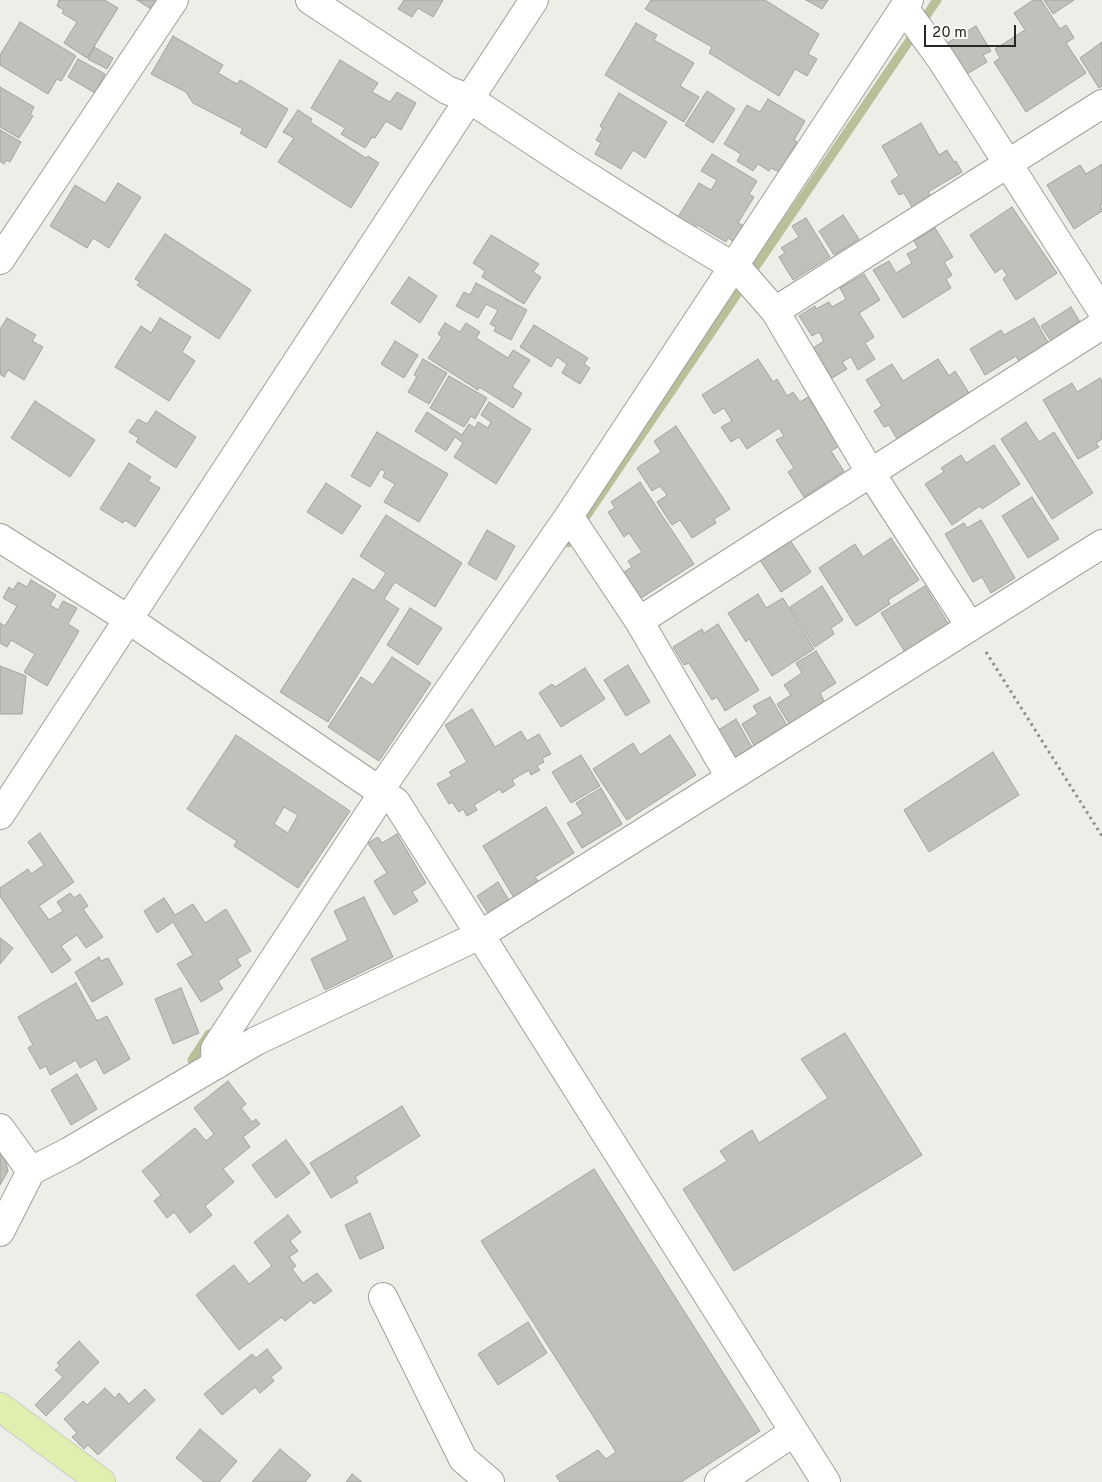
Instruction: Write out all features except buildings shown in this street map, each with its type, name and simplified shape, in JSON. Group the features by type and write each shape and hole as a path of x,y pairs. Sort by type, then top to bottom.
{"main road":[{"path":"0,1407 102,1482"}],"street":[{"path":"0,260 174,0"},
{"path":"310,0 447,90 468,98 674,231 739,270 775,311 870,472 970,626"},
{"path":"0,814 534,0"},
{"path":"216,1065 214,1049 381,792 569,516 906,4 1102,311"},
{"path":"775,311 1102,104"},
{"path":"639,621 1102,325"},
{"path":"569,516 639,621 730,777"},
{"path":"0,538 128,619 396,802 826,1482"},
{"path":"0,1232 31,1171 70,1151 256,1041 480,935 1102,544"},
{"path":"0,1128 31,1171"},
{"path":"383,1297 463,1460 490,1482"},
{"path":"719,1482 794,1432"}],"path":[{"path":"970,626 1102,836"}],"waterway":[{"path":"568,543 937,0"},
{"path":"192,1060 209,1034"}]}
